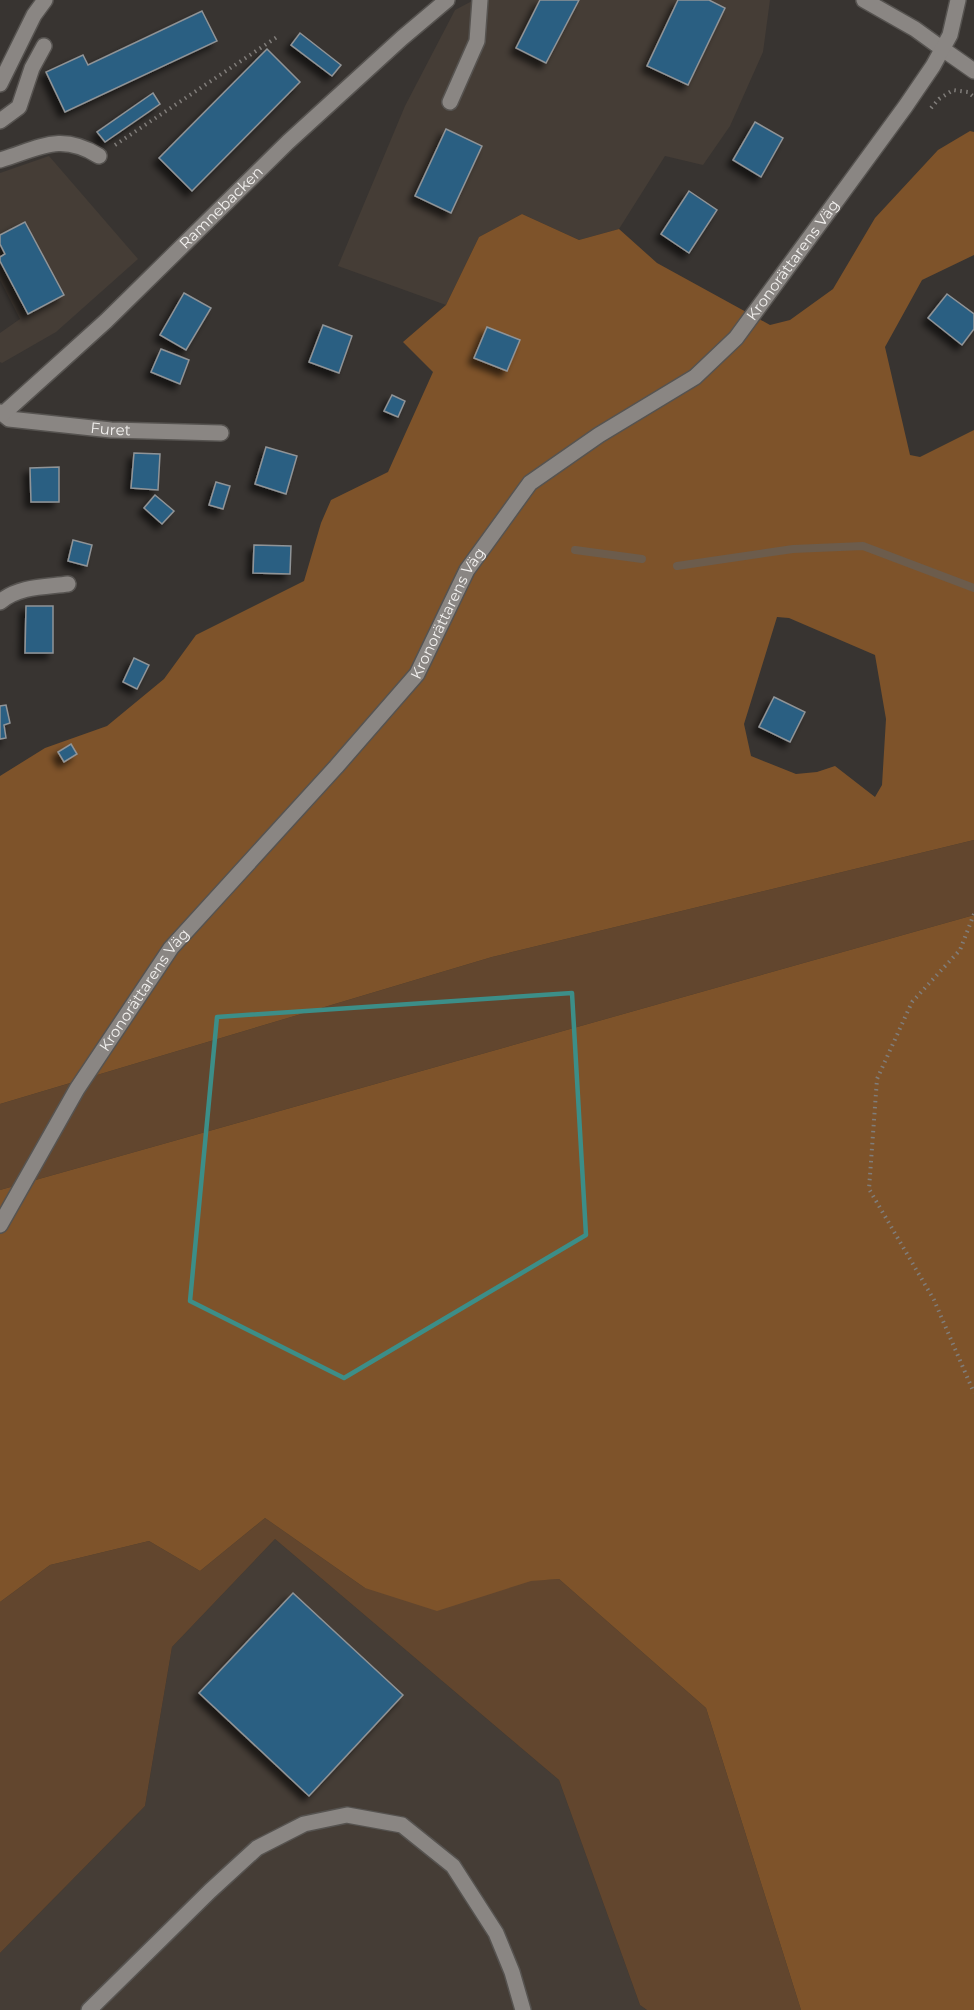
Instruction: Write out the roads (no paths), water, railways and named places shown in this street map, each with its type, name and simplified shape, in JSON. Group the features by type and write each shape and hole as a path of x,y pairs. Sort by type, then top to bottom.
{"street":[{"path":"0,84 34,15 45,0"},
{"name":"Ramnebacken","path":"1,414 106,321 288,142 447,0"},
{"path":"450,102 477,41 480,0"},
{"path":"864,0 915,29 974,71"},
{"name":"Kronorättarens Väg","path":"0,1225 78,1089 171,948 336,767 417,674 467,570 530,483 598,435 695,377 736,338 908,104 944,50 958,0"},
{"path":"0,121 19,107 32,68 44,46"},
{"path":"0,160 47,145 62,143 74,144 99,156"},
{"name":"Furet","path":"1,414 9,419 111,430 220,433"},
{"path":"0,602 26,589 68,584"},
{"path":"89,2010 257,1848 304,1824 347,1815 402,1825 453,1866 496,1933 512,1972 523,2010"}],"waterway":[{"path":"677,566 793,549 863,546 974,588"},
{"path":"575,550 642,559"}]}
